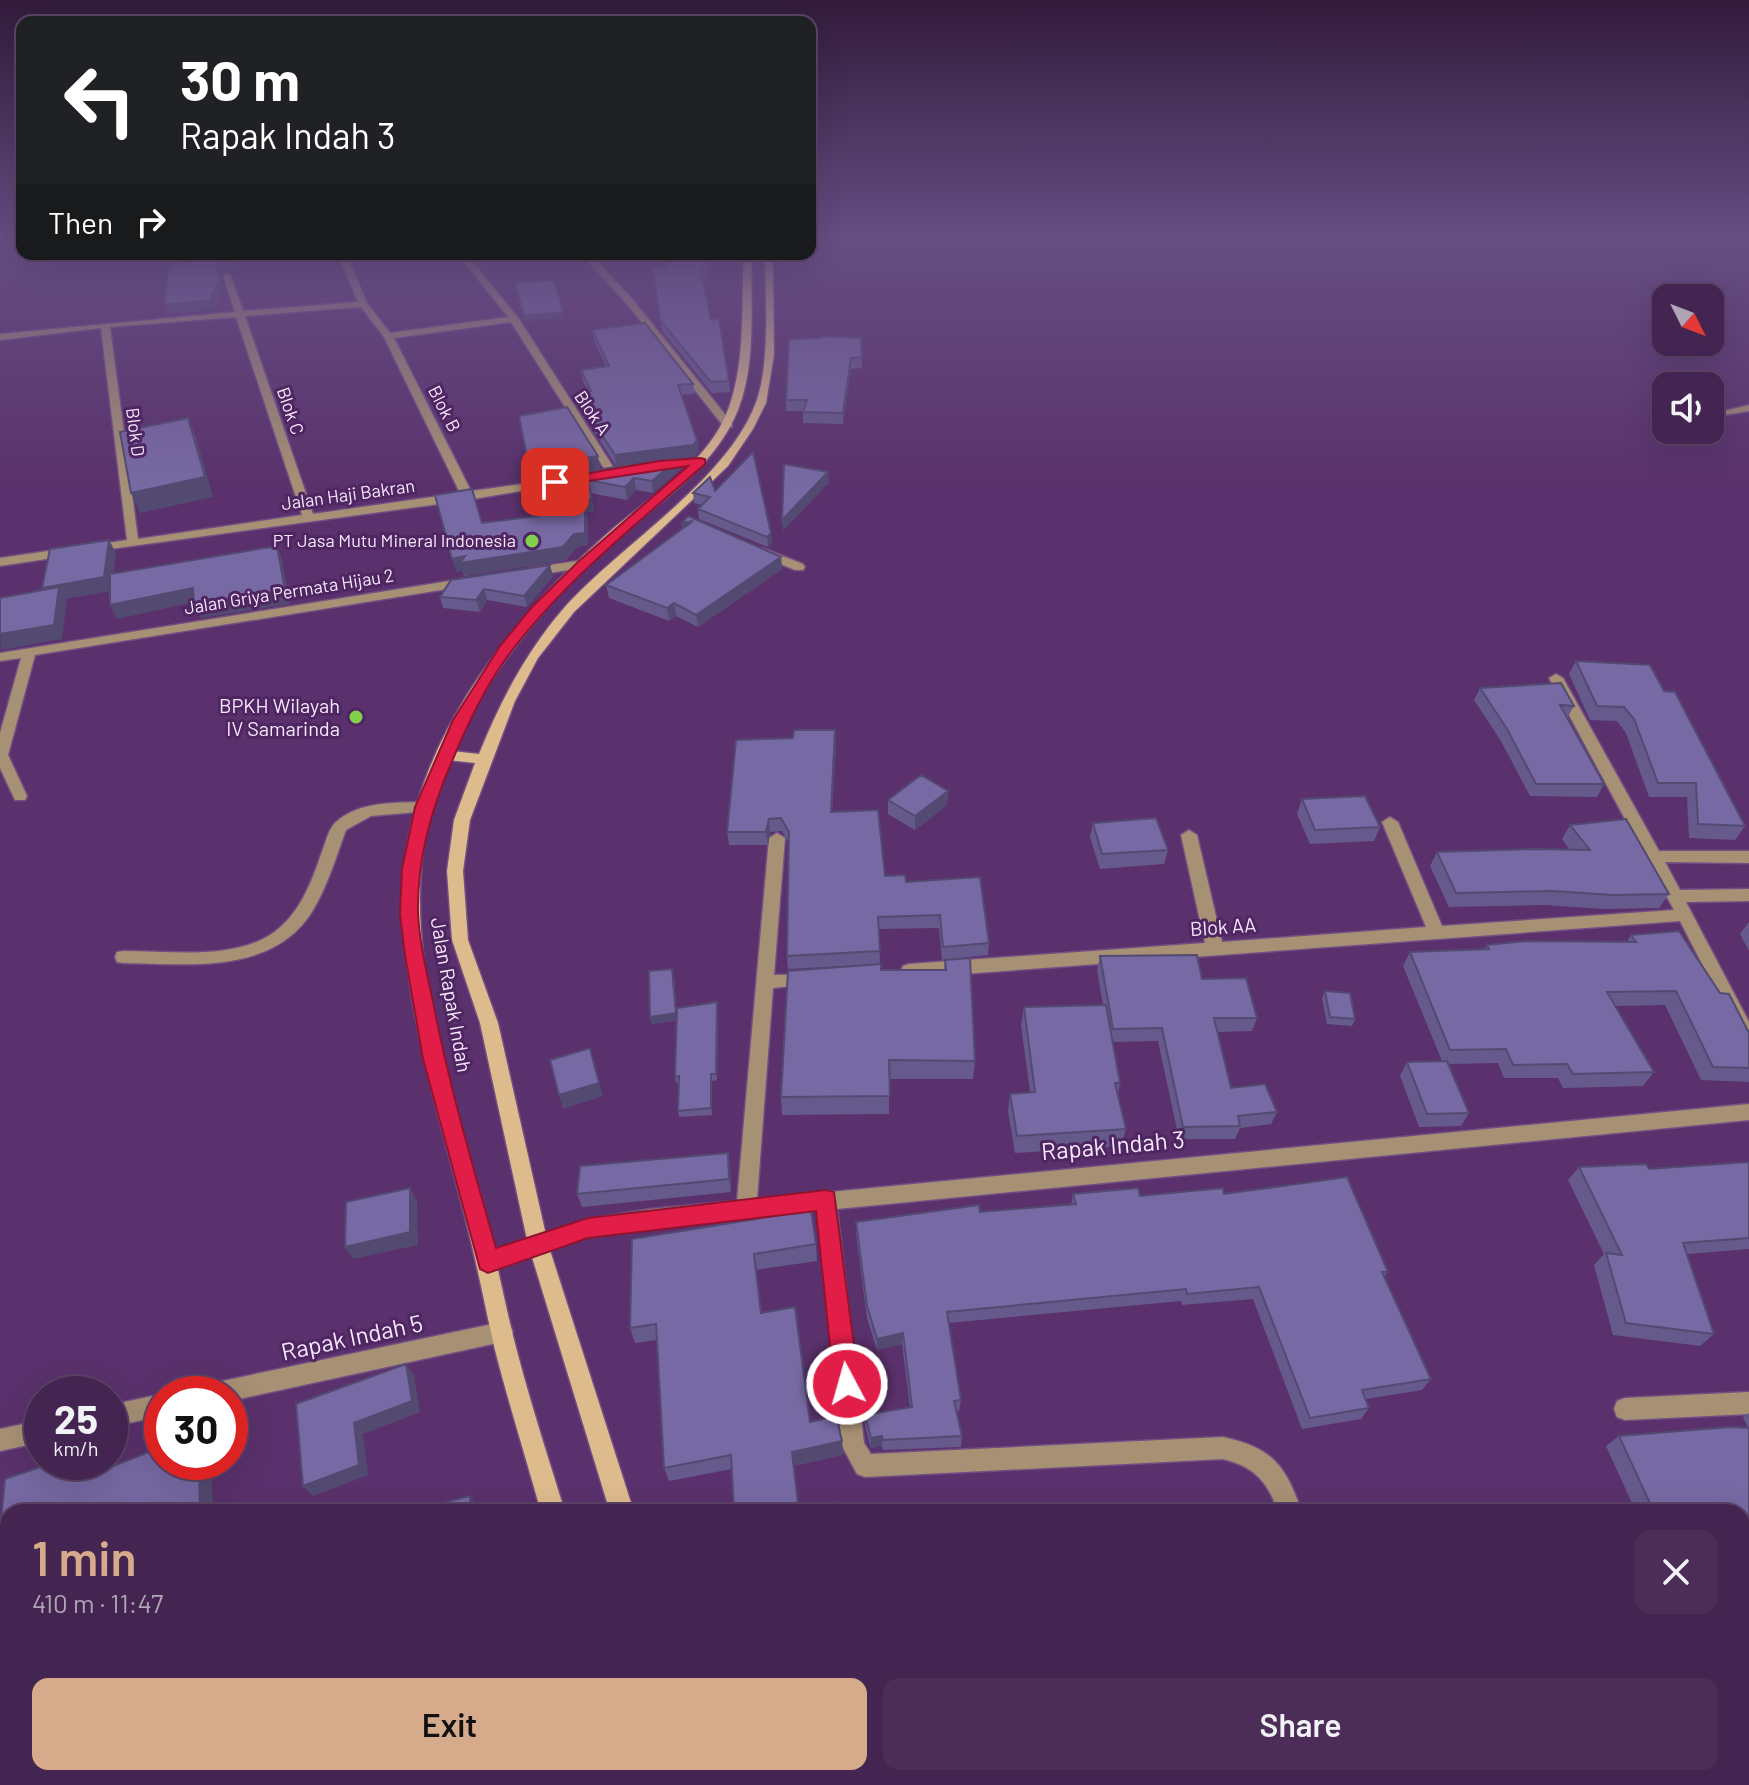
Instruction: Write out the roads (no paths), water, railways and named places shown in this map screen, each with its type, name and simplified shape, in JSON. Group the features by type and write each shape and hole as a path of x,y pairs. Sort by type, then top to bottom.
{"main road":[{"name":"Jalan Rapak Indah","path":"551,1504 502,1332 488,1262 434,1059 409,914 411,869 424,807 444,755 480,686 505,649 537,610 584,564 700,462 728,425 736,404 744,359 745,320"},
{"name":"Jalan Rapak Indah","path":"619,1504 538,1244 489,1023 460,940 455,906 455,871 462,820 508,701 532,657 570,609 679,517 732,454 761,403 769,355 769,320"},
{"path":"444,755 484,759"}],"street":[{"path":"0,337 163,320"},
{"name":"Blok C","path":"243,320 309,518"},
{"name":"Blok B","path":"376,320 388,336 468,497"},
{"path":"388,336 504,320"},
{"name":"Blok A","path":"515,320 612,473"},
{"path":"645,320 728,425"},
{"name":"Blok D","path":"105,325 133,543"},
{"path":"1725,412 1749,408"},
{"path":"644,467 700,462"},
{"path":"598,475 628,470"},
{"name":"Jalan Haji Bakran","path":"0,562 468,497 569,480"},
{"path":"756,549 799,567"},
{"path":"522,573 584,564"},
{"name":"Jalan Griya Permata Hijau 2","path":"0,657 476,580"},
{"path":"20,796 1,755 29,653"},
{"path":"1556,678 1654,856 1749,1039"},
{"path":"123,957 235,955 257,951 289,929 306,908 339,827 350,818 379,808 424,807"},
{"path":"1390,822 1437,933"},
{"path":"1189,835 1215,949"},
{"path":"746,1207 777,838"},
{"path":"1654,856 1749,857"},
{"path":"1675,896 1749,895"},
{"name":"Blok AA","path":"889,973 1685,915"},
{"path":"763,982 826,977"},
{"name":"Rapak Indah 3","path":"488,1262 588,1228 746,1207 1749,1112"},
{"path":"826,1200 853,1446 865,1466 1223,1448 1252,1454 1280,1481 1287,1504"},
{"name":"Rapak Indah 5","path":"248,1386 502,1332"},
{"path":"1625,1409 1749,1403"},
{"path":"0,1440 24,1435"}],"place":[{"name":"PT Jasa Mutu Mineral Indonesia","path":"532,541"},
{"name":"BPKH Wilayah IV Samarinda","path":"356,717"}]}
